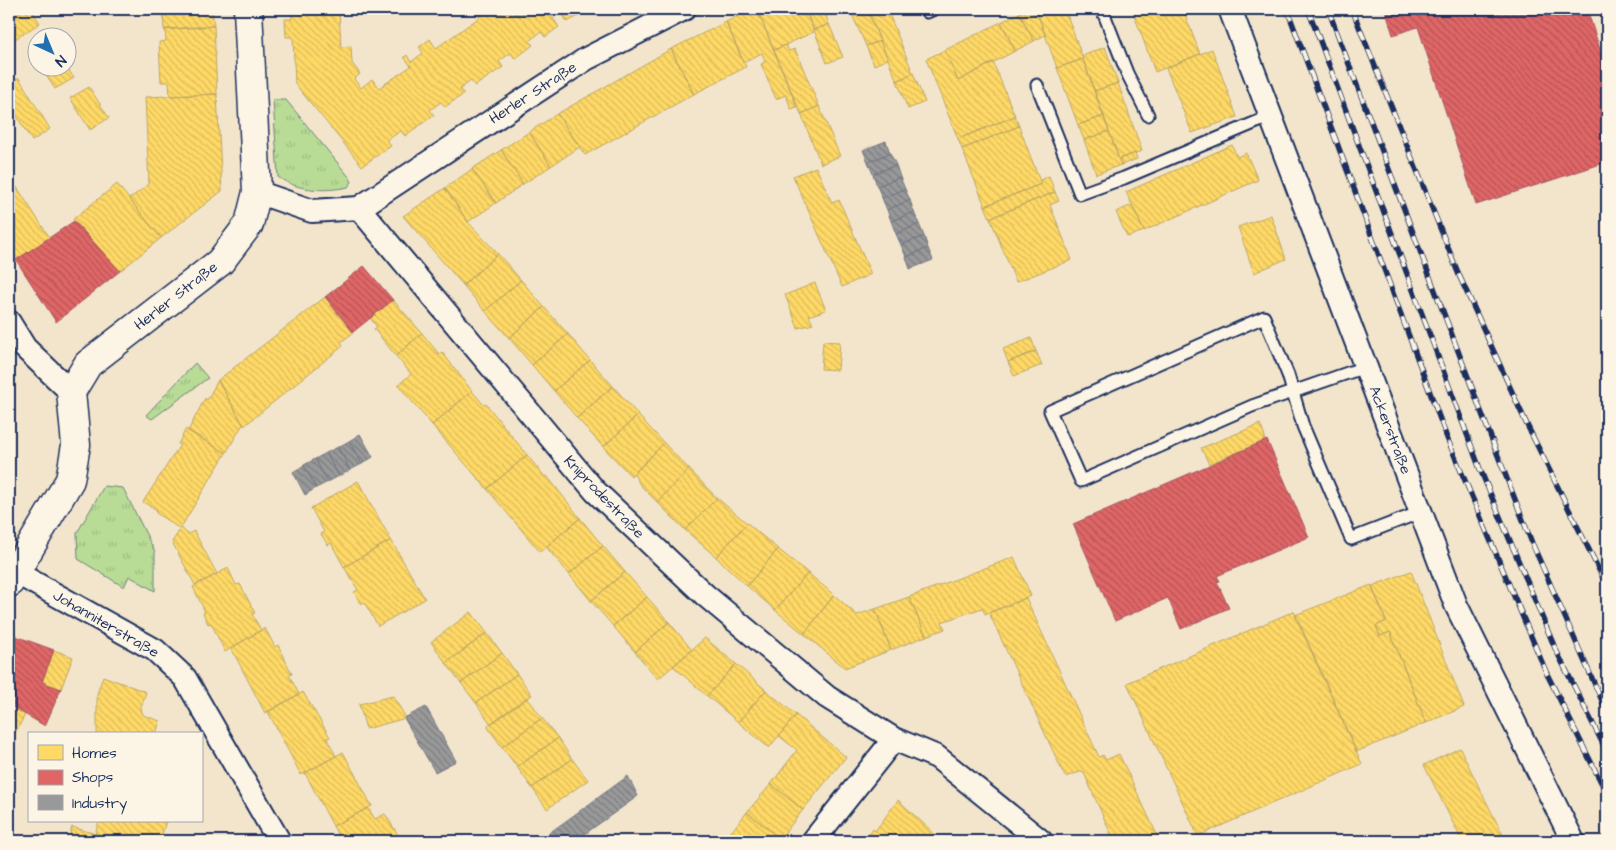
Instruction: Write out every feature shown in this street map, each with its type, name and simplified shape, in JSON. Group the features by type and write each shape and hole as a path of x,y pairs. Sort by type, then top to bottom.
{"street":[{"path":"248,9 257,192"},
{"name":"Herler Straße","path":"71,392 88,364 220,262 249,224 257,192 312,211 359,208 586,58 684,9"},
{"name":"Ackerstraße","path":"1230,9 1456,605 1573,841"},
{"name":"Kniprodestraße","path":"359,208 595,491 705,595 827,697 894,739 937,757 1041,841"},
{"path":"9,322 25,348 71,392 76,446 70,480 12,577"},
{"name":"Johanniterstraße","path":"12,577 155,650 185,678 270,838"},
{"path":"813,841 894,739"}],"lane":[{"path":"1102,9 1127,73 1148,115"},
{"path":"1037,85 1080,194 1124,178 1271,116"},
{"path":"1365,367 1293,392 1252,406 1081,481 1050,411 1264,317 1293,392 1303,426 1351,539 1421,512"}],"green space":[{"path":"273,100 286,100 350,178 352,182 348,187 330,190 303,188 278,177"},
{"path":"195,363 208,378 152,419 146,415"},
{"path":"104,486 123,488 155,552 155,591 129,576 124,587 78,559 77,533"}],"building: Homes":[{"path":"9,9 31,9 40,23 32,28 28,28 28,31 9,43"},
{"path":"163,9 212,9 214,26 164,30"},
{"path":"291,9 339,9 341,47 351,46 352,63 360,74 354,79 361,88 372,79 379,88 411,66 404,57 407,55 411,62 423,53 419,47 430,39 436,48 480,17 474,9 478,9 480,13 486,9 547,9 559,27 545,37 541,32 529,41 533,45 515,59 511,53 499,61 503,67 475,86 471,81 460,89 464,94 445,107 441,102 430,110 434,115 405,136 401,131 387,140 391,146 362,166 295,84 293,37 286,37 285,19 292,19"},
{"path":"560,9 593,9 567,22"},
{"path":"752,9 757,9 797,107 791,109 786,95 776,99 761,64 765,62 762,53 743,62 726,22"},
{"path":"757,9 805,9 814,32 774,50"},
{"path":"805,9 836,9 837,12 826,16 829,24 814,30"},
{"path":"867,9 880,41 866,46 850,10"},
{"path":"867,9 887,9 913,73 897,81"},
{"path":"1028,9 1036,9 1045,35 1034,41 1019,13"},
{"path":"1036,9 1065,9 1083,59 1057,68"},
{"path":"1132,9 1183,9 1200,54 1155,72"},
{"path":"1019,13 1034,41 1015,51 1001,22"},
{"path":"726,22 746,67 694,94 671,49"},
{"path":"1001,22 1015,51 958,81 945,50"},
{"path":"829,24 843,57 827,63 814,30"},
{"path":"214,26 217,94 170,96 169,82 161,82 159,42 166,41 165,29"},
{"path":"880,41 888,59 874,65 866,46"},
{"path":"786,45 789,51 795,49 819,106 801,114 774,50"},
{"path":"1105,47 1118,83 1094,91 1082,56"},
{"path":"671,49 694,94 585,155 557,114"},
{"path":"1212,49 1237,117 1192,133 1166,68"},
{"path":"945,50 958,81 993,62 1015,116 958,139 926,59"},
{"path":"1083,59 1104,116 1078,125 1057,68"},
{"path":"913,73 925,102 908,109 897,81"},
{"path":"19,78 50,129 32,141 9,104 9,83"},
{"path":"48,78 74,78 55,89"},
{"path":"1118,83 1142,151 1119,159 1094,91"},
{"path":"89,87 109,118 90,130 70,98"},
{"path":"217,94 222,191 161,238 129,199 149,184 145,97"},
{"path":"819,106 840,156 821,164 801,114"},
{"path":"557,114 580,147 551,166 529,132"},
{"path":"1015,116 1019,126 962,149 958,139"},
{"path":"1104,116 1109,131 1084,140 1078,125"},
{"path":"1019,126 1041,184 985,206 962,149"},
{"path":"1109,131 1121,165 1096,174 1084,140"},
{"path":"529,132 551,166 523,184 501,150"},
{"path":"1232,145 1237,157 1246,153 1258,180 1144,231 1126,192"},
{"path":"501,150 523,184 496,203 472,169"},
{"path":"1135,153 1137,159 1121,165 1119,159"},
{"path":"816,167 832,203 839,200 871,274 842,287 793,176"},
{"path":"472,169 496,203 468,222 445,188"},
{"path":"9,175 50,238 16,260 9,249"},
{"path":"1049,176 1055,192 990,218 985,206 1041,184 1040,180"},
{"path":"117,184 161,238 120,271 73,219"},
{"path":"445,188 468,222 498,254 463,285 403,216"},
{"path":"1055,192 1059,201 1050,205 1072,260 1016,282 990,218"},
{"path":"1132,205 1144,231 1127,237 1116,212"},
{"path":"1271,215 1286,259 1254,273 1238,227"},
{"path":"498,254 521,280 485,311 463,285"},
{"path":"521,280 544,307 509,338 485,311"},
{"path":"815,283 826,310 809,316 813,324 798,328 785,295"},
{"path":"325,297 353,333 341,342 343,346 244,426 218,380"},
{"path":"393,300 422,333 396,356 374,329 377,327 370,318"},
{"path":"544,307 568,334 532,365 509,338"},
{"path":"422,333 439,354 442,352 472,391 432,425 398,385 411,374 396,356"},
{"path":"568,334 590,360 554,391 532,365"},
{"path":"1031,338 1036,351 1008,362 1003,349"},
{"path":"823,341 840,342 838,370 821,369"},
{"path":"1036,351 1042,365 1014,376 1008,362"},
{"path":"590,360 613,386 577,418 554,391"},
{"path":"218,380 243,424 226,453 188,431 205,398 207,400"},
{"path":"613,386 638,415 603,447 577,418"},
{"path":"472,391 484,405 486,404 527,455 487,489 432,425"},
{"path":"638,415 664,443 631,476 603,447"},
{"path":"1260,424 1265,437 1264,441 1209,464 1201,448"},
{"path":"186,429 226,453 180,529 156,513 157,510 143,502 180,445 178,444"},
{"path":"664,443 689,469 657,502 640,485 634,474"},
{"path":"527,455 545,477 547,476 580,518 540,552 487,489"},
{"path":"689,469 717,498 685,530 657,502"},
{"path":"358,481 391,540 344,567 331,543 328,545 321,534 324,532 311,508"},
{"path":"717,498 747,523 716,557 685,530"},
{"path":"580,518 603,546 569,574 546,547"},
{"path":"747,523 778,549 747,586 716,557"},
{"path":"181,528 188,534 194,531 217,574 195,585 172,542"},
{"path":"391,540 425,599 378,626 364,602 361,604 354,592 358,590 344,567"},
{"path":"603,546 625,572 591,601 569,574"},
{"path":"778,549 808,573 775,610 747,586"},
{"path":"1014,557 1031,596 985,614 982,608 942,622 945,629 926,636 909,597"},
{"path":"228,568 236,585 240,584 255,613 252,614 261,630 225,652 211,623 208,624 203,613 205,612 193,587"},
{"path":"1411,571 1464,707 1426,723 1390,632 1380,636 1376,626 1386,621 1372,586"},
{"path":"625,572 647,597 613,626 591,601"},
{"path":"808,573 834,595 804,634 775,610"},
{"path":"1371,585 1386,621 1376,626 1380,636 1390,632 1426,723 1356,752 1295,615"},
{"path":"834,595 857,615 875,609 891,650 845,668 804,634"},
{"path":"647,597 669,622 635,652 613,626"},
{"path":"909,597 926,636 891,650 875,609"},
{"path":"1026,598 1099,757 1103,755 1106,760 1119,754 1160,841 1114,841 1083,771 1065,777 989,613"},
{"path":"1294,611 1362,764 1198,836 1127,683"},
{"path":"471,612 487,633 446,663 431,642"},
{"path":"669,622 692,650 658,679 635,652"},
{"path":"265,628 275,647 278,645 292,674 289,675 299,694 265,713 231,648"},
{"path":"487,633 502,653 461,683 446,663"},
{"path":"705,638 736,664 707,696 673,666"},
{"path":"54,650 73,657 61,689 42,682"},
{"path":"502,653 517,674 476,703 461,683"},
{"path":"736,664 766,690 738,722 707,696"},
{"path":"517,674 532,695 491,724 476,703"},
{"path":"103,676 146,692 141,708 143,715 160,721 157,732 97,732 97,694"},
{"path":"766,690 796,715 769,748 738,722"},
{"path":"303,692 330,737 327,738 336,756 301,775 268,712"},
{"path":"393,696 406,718 366,729 359,704"},
{"path":"527,697 542,718 502,747 487,726"},
{"path":"9,705 25,715 9,744"},
{"path":"796,715 846,757 803,810 771,784 797,750 779,736"},
{"path":"542,718 558,738 517,767 502,747"},
{"path":"558,738 572,759 532,788 517,767"},
{"path":"1460,748 1506,841 1462,841 1424,765"},
{"path":"343,752 372,806 333,826 305,773"},
{"path":"572,759 588,780 547,809 532,788"},
{"path":"771,784 803,810 780,839 747,812"},
{"path":"898,800 936,835 931,841 864,841 873,829 875,831"},
{"path":"368,808 375,819 385,814 402,841 341,841 333,826"},
{"path":"747,812 780,839 778,841 730,841 726,838"},
{"path":"99,822 166,822 160,841 120,841 95,834"},
{"path":"72,827 117,840 117,841 68,841"}],"building: Shops":[{"path":"1385,9 1587,9 1607,71 1607,162 1476,205 1418,27 1393,35"},
{"path":"74,221 120,271 56,322 16,260"},
{"path":"364,266 393,300 353,332 325,297"},
{"path":"1267,440 1309,537 1217,576 1220,581 1217,582 1229,608 1181,629 1168,598 1115,621 1073,524"},
{"path":"13,635 54,650 42,682 61,689 45,726 9,705 9,643"}],"building: Industry":[{"path":"886,141 890,153 868,162 863,150"},
{"path":"890,153 896,165 873,174 868,162"},
{"path":"896,165 900,177 877,186 873,174"},
{"path":"900,177 905,189 882,198 877,186"},
{"path":"905,189 910,200 887,210 882,198"},
{"path":"910,200 914,212 891,221 887,210"},
{"path":"914,212 919,224 896,234 891,221"},
{"path":"919,224 924,236 901,245 896,234"},
{"path":"924,236 928,248 906,257 901,245"},
{"path":"928,248 933,260 910,269 906,257"},
{"path":"360,434 373,457 362,464 349,441"},
{"path":"349,441 362,464 350,470 338,447"},
{"path":"338,447 350,470 339,476 326,453"},
{"path":"326,453 339,476 328,482 315,459"},
{"path":"315,459 328,482 316,488 304,465"},
{"path":"304,465 316,488 305,495 293,472"},
{"path":"426,707 456,761 435,772 404,718"},
{"path":"628,776 638,796 575,841 538,841"}],"railway":[{"path":"1287,9 1447,438 1547,674 1607,794"},
{"path":"1308,9 1480,469 1555,648 1607,752"},
{"path":"1328,9 1532,543 1607,712"},
{"path":"1352,9 1459,275 1528,427 1607,586"}]}
